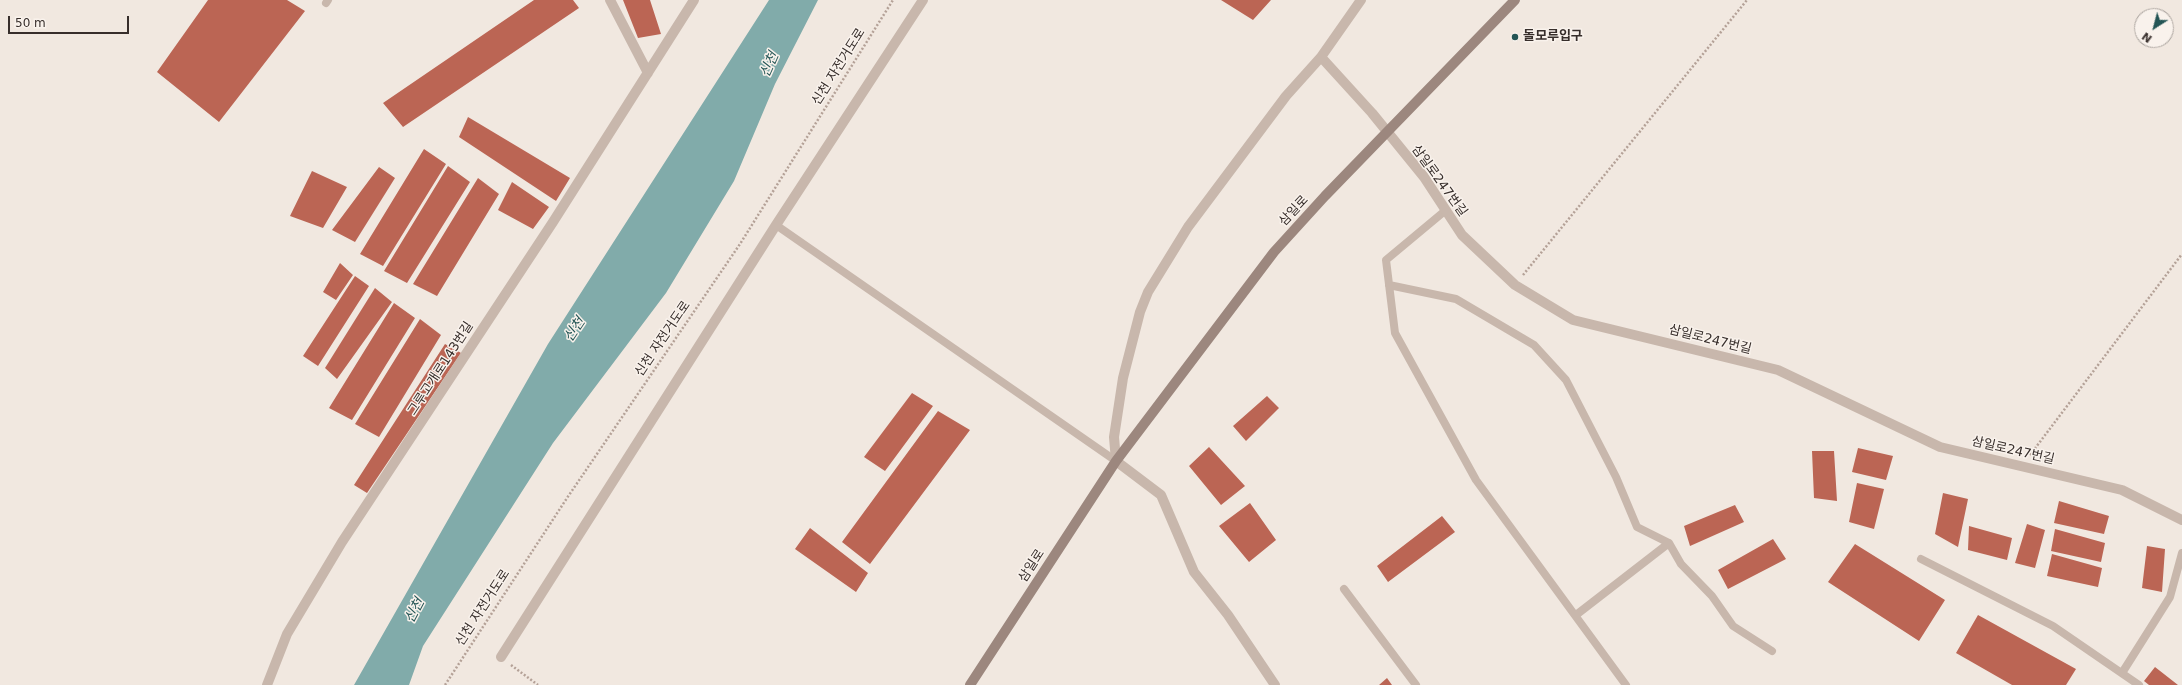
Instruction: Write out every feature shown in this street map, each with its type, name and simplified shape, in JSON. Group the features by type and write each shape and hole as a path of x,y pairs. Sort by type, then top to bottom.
{"main road":[{"name":"삼일로","path":"970,685 1116,461 1274,252 1386,133 1515,0"}],"street":[{"path":"610,0 648,73"},
{"name":"그루고개로143번길","path":"267,685 287,634 342,542 553,222 694,0"},
{"path":"501,657 776,226 923,0"},
{"path":"1275,685 1228,615 1194,572 1161,495 1116,461 1114,437 1123,378 1140,312 1148,292 1188,227 1286,96 1322,56 1361,0"},
{"name":"삼일로247번길","path":"1322,56 1424,177 1462,235 1515,284 1574,320 1778,370 1940,447 2122,490 2182,520"}],"lane":[{"path":"1446,210 1386,260 1395,333 1476,480 1626,685"},
{"path":"776,226 1116,461"},
{"path":"1389,285 1456,299 1534,345 1566,380 1616,477 1637,527 1668,543 1681,564 1712,596 1733,626 1772,651"},
{"path":"1576,615 1668,543"},
{"path":"2122,673 2170,597 2182,553"},
{"path":"1921,559 2053,626 2139,685"},
{"path":"1344,590 1416,685"}],"path":[{"name":"신천 자전거도로","path":"445,685 571,492 740,244 893,0"},
{"path":"1515,284 1747,0"},
{"path":"2021,466 2182,254"},
{"path":"501,657 538,685"}],"water":[{"name":"신천","path":"769,0 818,0 775,84 734,181 666,293 553,443 423,646 409,685 354,685 548,344"}],"building":[{"path":"208,0 287,0 305,11 219,122 157,72"},
{"path":"534,0 573,0 579,8 403,127 383,103"},
{"path":"623,0 650,0 661,34 638,38"},
{"path":"1221,0 1271,0 1253,20"},
{"path":"468,117 570,178 556,201 459,137"},
{"path":"424,149 446,164 383,266 360,254"},
{"path":"448,166 470,182 407,283 384,271"},
{"path":"379,167 395,178 355,242 332,230"},
{"path":"312,171 347,187 323,228 290,216"},
{"path":"478,178 499,194 437,296 413,284"},
{"path":"512,182 549,207 533,229 498,210"},
{"path":"340,263 353,275 336,300 323,292"},
{"path":"355,276 369,286 318,366 303,356"},
{"path":"375,288 392,302 337,379 325,368"},
{"path":"394,303 415,318 352,420 329,408"},
{"path":"420,319 441,335 379,437 355,424"},
{"path":"445,344 461,353 367,493 354,485"},
{"path":"912,393 933,406 885,471 864,457"},
{"path":"1267,396 1279,408 1246,441 1233,426"},
{"path":"938,411 970,430 870,564 842,542"},
{"path":"1209,447 1245,486 1221,505 1189,466"},
{"path":"1858,448 1893,456 1886,480 1852,472"},
{"path":"1812,451 1834,451 1837,501 1814,498"},
{"path":"1857,483 1884,489 1874,529 1849,522"},
{"path":"1943,493 1968,499 1958,547 1935,534"},
{"path":"2059,501 2109,516 2104,534 2054,523"},
{"path":"1250,503 1276,540 1249,562 1219,526"},
{"path":"1735,505 1744,522 1690,546 1684,526"},
{"path":"1442,516 1455,532 1388,582 1377,566"},
{"path":"2027,524 2045,530 2035,568 2015,563"},
{"path":"1969,526 2012,538 2007,560 1968,550"},
{"path":"810,528 868,573 856,592 795,549"},
{"path":"2055,529 2105,543 2101,562 2051,551"},
{"path":"1773,539 1786,559 1728,589 1718,570"},
{"path":"1855,544 1945,600 1919,641 1828,582"},
{"path":"2147,546 2165,549 2162,592 2142,588"},
{"path":"2052,554 2102,568 2098,587 2047,576"},
{"path":"1978,615 2076,669 2066,685 2012,685 1956,653"},
{"path":"2155,667 2178,685 2149,685 2144,681"},
{"path":"1387,678 1392,685 1379,685"}],"place":[{"name":"돌모루입구","path":"1515,37"}]}
